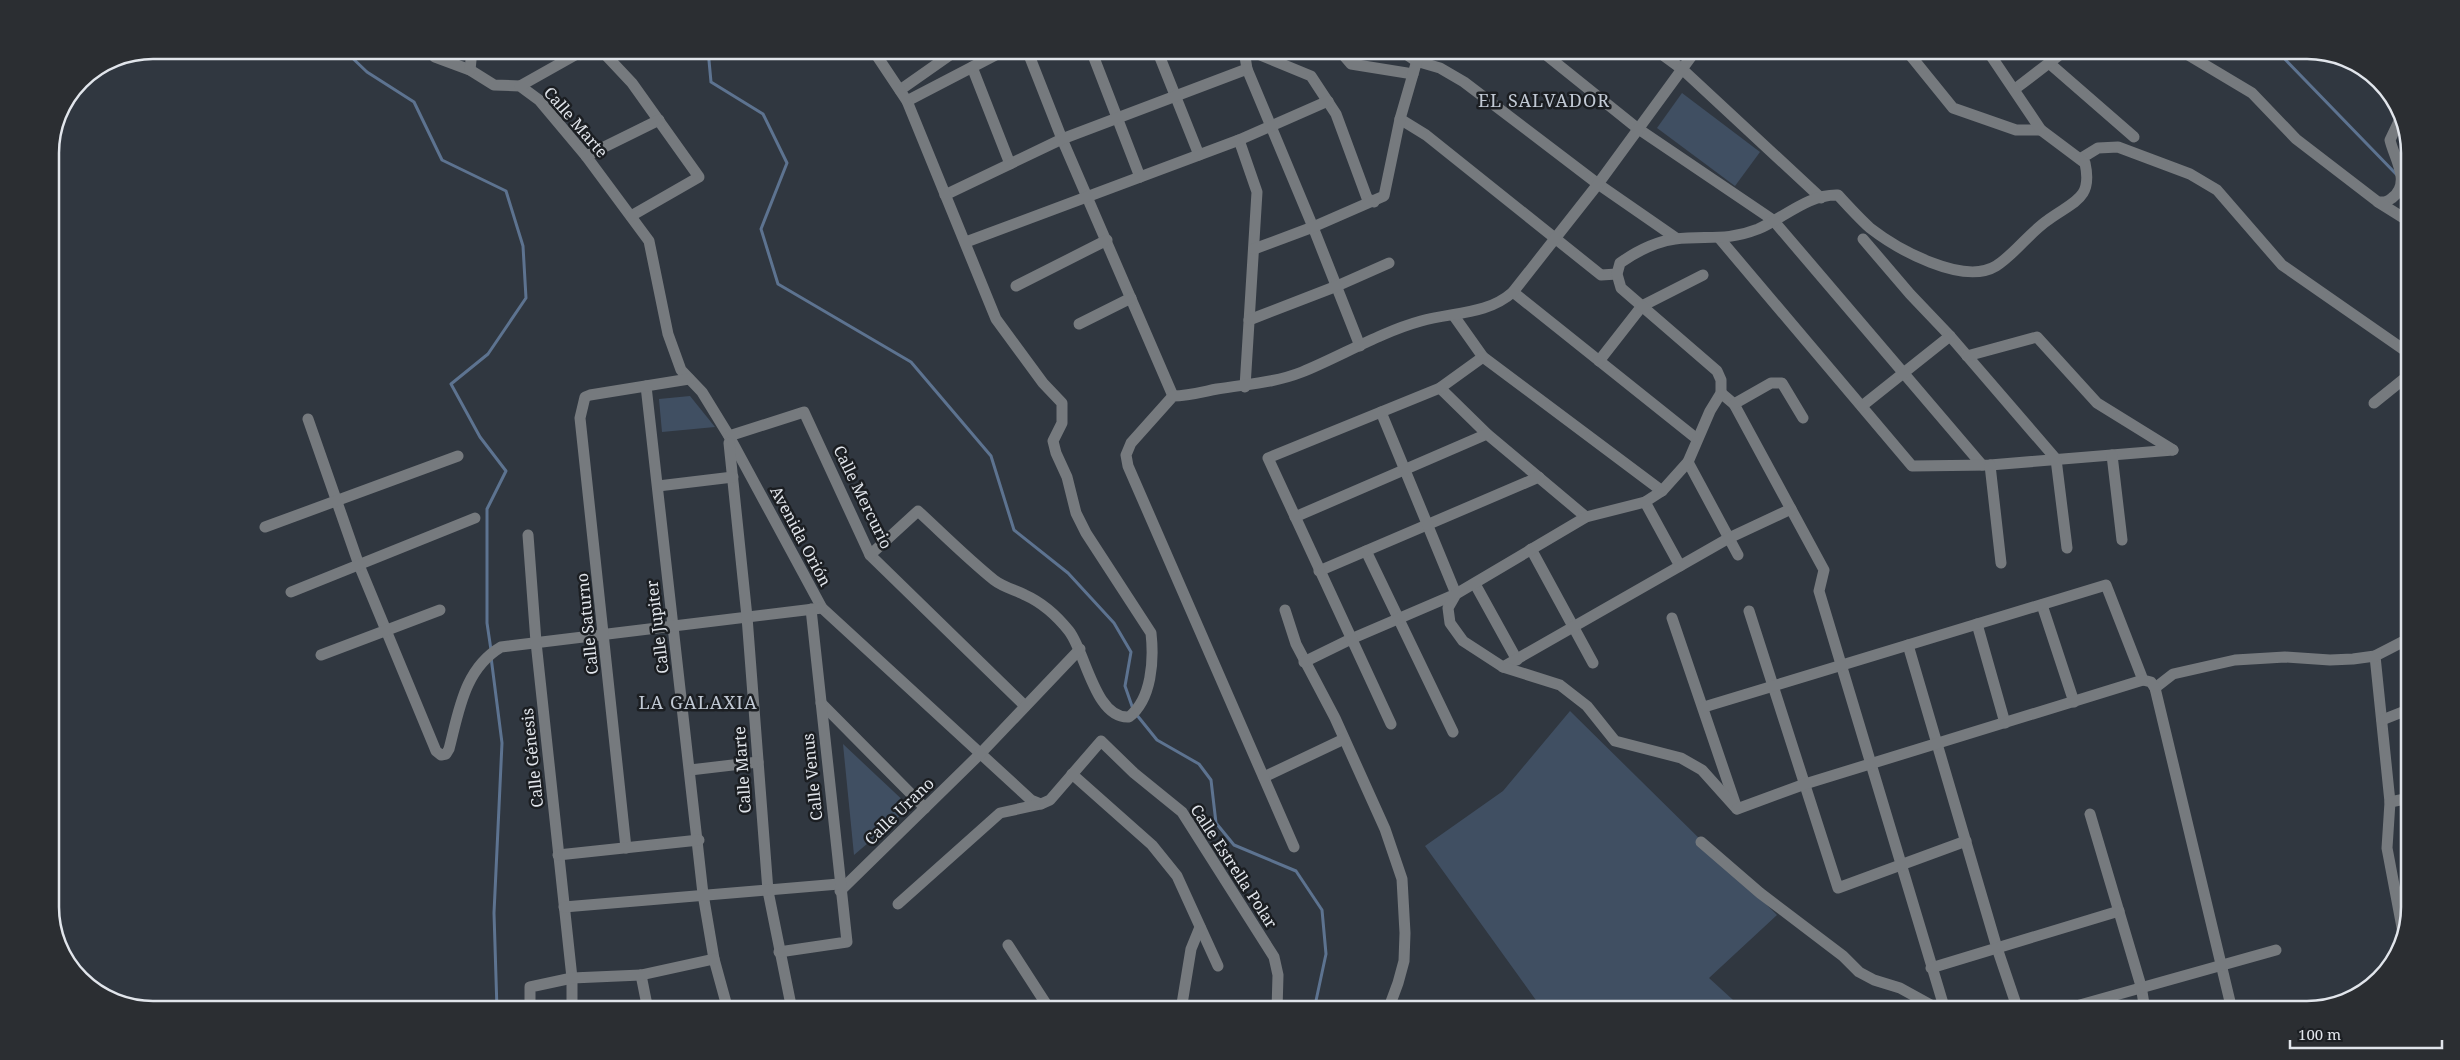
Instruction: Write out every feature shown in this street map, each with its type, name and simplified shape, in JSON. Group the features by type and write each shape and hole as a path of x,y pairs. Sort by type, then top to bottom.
{"street":[{"name":"Calle Marte","path":"440,59 470,70 494,85 520,86 540,100 586,156 631,216"},
{"path":"470,70 471,59"},
{"path":"520,86 568,59"},
{"path":"609,59 632,83 699,177 631,216"},
{"path":"870,555 918,510 996,582 1048,608 1070,632 1080,649 1098,692 1111,712 1122,717 1129,717 1143,701 1151,668 1153,648 1150,633 1086,533 1076,513 1068,477 1056,453 1054,440 1062,423 1062,402 1043,383 996,319 907,101 879,59"},
{"path":"900,90 944,59"},
{"path":"907,101 987,59"},
{"path":"1031,59 1062,139 1089,197 1172,396"},
{"path":"1094,59 1140,177"},
{"path":"1161,59 1199,155"},
{"path":"1245,59 1247,69 1269,126 1314,228 1360,346"},
{"path":"1270,59 1311,76 1336,114 1367,198 1374,202"},
{"path":"1346,59 1351,64 1413,74"},
{"path":"1254,249 1314,228 1384,196 1400,119 1417,59"},
{"path":"1424,59 1464,82 1598,184 1676,238"},
{"path":"1551,59 1638,128 1772,220 1903,373 1986,465 2001,563"},
{"path":"1668,59 1682,69 1821,198"},
{"path":"1294,847 1128,466 1126,455 1131,443 1172,396 1246,387 1300,372 1420,321 1454,316 1501,303 1513,292 1598,184 1689,59"},
{"path":"1913,59 1953,108 2016,130 2041,130"},
{"path":"1304,662 1351,639 1456,594 1586,517 1645,502 1662,491 1688,462 1697,439 1721,393 1722,380 1717,371 1621,288 1617,274 1620,263 1637,251 1659,242 1676,238 1720,239 1759,228 1772,220 1821,198 1838,195 1871,228 1918,257 1961,272 1978,272 1996,266 2044,222 2085,194 2089,180 2085,163 2041,130 1993,59"},
{"path":"2015,89 2054,59"},
{"path":"2195,59 2252,94 2296,139 2378,202 2401,216"},
{"path":"2049,63 2134,137"},
{"path":"972,67 1010,164"},
{"path":"945,195 1062,139 1247,69"},
{"path":"966,242 1239,140 1328,101"},
{"path":"1400,119 1426,135 1601,275 1617,274"},
{"path":"586,156 659,120"},
{"path":"2397,126 2390,140 2401,169"},
{"path":"1239,140 1257,192 1246,387"},
{"path":"2080,160 2098,148 2118,147 2190,174 2217,190 2282,266 2401,348"},
{"path":"2378,202 2386,202 2396,195 2400,188 2401,180"},
{"name":"Avenida Orión","path":"631,216 649,241 668,334 681,370 702,392 729,436 816,609 1031,800 1041,804"},
{"path":"1720,239 1912,466 1986,465 2173,450 2097,403 2038,337 1967,356"},
{"path":"1863,239 1910,294 1950,336 2056,460 2067,548"},
{"path":"1016,286 1107,240"},
{"path":"1250,320 1389,263"},
{"path":"1599,361 1642,306 1703,275"},
{"path":"1513,292 1697,439"},
{"path":"1079,324 1131,298"},
{"path":"1454,316 1483,357 1662,491"},
{"path":"1862,406 1950,336"},
{"path":"1391,724 1268,458 1440,388 1483,357"},
{"path":"646,386 689,379"},
{"path":"2374,403 2401,381"},
{"path":"1734,404 1771,383 1778,382 1782,383 1803,418"},
{"name":"Calle Saturno","path":"626,848 580,418 586,397 646,386"},
{"name":"Calle Jupiter","path":"646,386 703,894 714,958 726,1001"},
{"path":"1440,388 1487,434 1586,517"},
{"path":"1721,393 1734,404 1824,570 1819,591 1942,1001"},
{"name":"Calle Mercurio","path":"729,436 804,412 870,555 1025,706"},
{"path":"1381,412 1456,594"},
{"path":"308,419 358,565 436,751 441,755 446,754 450,749 466,684 488,655 501,647 816,609"},
{"path":"1295,517 1487,434"},
{"name":"Calle Marte","path":"729,436 747,617 768,891 778,952 790,1001"},
{"path":"2112,455 2122,540"},
{"path":"265,527 458,456"},
{"path":"1688,462 1738,554"},
{"path":"658,486 733,477"},
{"path":"1320,571 1426,524 1539,478"},
{"path":"1645,502 1680,566"},
{"path":"1503,668 1729,538 1791,509"},
{"path":"291,592 475,518"},
{"name":"Calle Génesis","path":"528,535 536,642 572,978 572,1001"},
{"path":"1531,549 1594,663"},
{"path":"1366,551 1453,732"},
{"path":"1475,584 1517,660"},
{"path":"1704,707 2106,585 2143,680"},
{"path":"1456,594 1448,608 1450,623 1463,640 1503,668 1560,686 1587,706 1615,741 1681,758 1702,770 1737,809"},
{"path":"2042,604 2074,702"},
{"name":"Calle Venus","path":"778,952 847,942 821,703 816,609"},
{"path":"321,655 440,610"},
{"path":"1285,610 1304,662 1344,739 1385,829 1402,879 1405,933 1404,961 1391,1001"},
{"path":"1749,611 1838,888 1966,841"},
{"path":"1672,618 1704,707 1737,809"},
{"path":"1977,624 2005,723"},
{"path":"2155,688 2173,674 2236,660 2285,657 2330,660 2375,656 2401,643"},
{"path":"1908,645 1997,948 2015,1001"},
{"name":"Calle Urano","path":"840,887 926,808 1080,649"},
{"path":"2375,656 2390,802 2387,848 2400,917"},
{"path":"1737,809 1805,784 2143,680 2151,682 2155,688 2230,1001"},
{"path":"821,703 926,808"},
{"path":"2382,720 2401,713"},
{"path":"1264,777 1344,739"},
{"name":"Calle Estrella Polar","path":"1072,774 1101,741 1134,773 1182,812 1274,957 1278,975 1277,1001"},
{"path":"690,770 758,762"},
{"path":"898,904 1000,813 1041,804 1050,800 1072,774 1161,855 1177,876 1218,966"},
{"path":"2390,802 2401,800"},
{"path":"2090,814 2141,986 2144,1001"},
{"path":"558,856 698,840"},
{"path":"1701,842 1760,893 1837,952 1859,972 1874,980 1900,988 1924,1001"},
{"path":"564,907 703,894 840,887"},
{"path":"1932,968 2119,911"},
{"path":"1182,1001 1191,949 1200,927"},
{"path":"1008,945 1044,1001"},
{"path":"2092,1001 2276,950"},
{"path":"530,1001 530,987 572,978 641,975 714,958"},
{"path":"641,975 646,1001"}],"shaded area":[{"path":"1682,93 1760,152 1735,186 1657,128"},
{"path":"690,396 715,427 662,432 659,399"},
{"path":"1570,711 1777,915 1709,978 1734,1001 1537,1001 1425,846 1503,791"},
{"path":"843,744 910,807 854,855"}],"waterway":[{"path":"353,59 367,72 414,102 442,160 506,191 523,246 526,298 488,354 451,384 480,437 506,471 487,509 487,623 491,650"},
{"path":"709,59 711,82 763,114 787,163 761,229 778,284 911,362 991,456 1014,530 1068,573 1114,623 1131,652 1125,686 1133,709"},
{"path":"2285,59 2397,175"},
{"path":"491,657 502,743 494,913 497,1001"},
{"path":"1136,714 1157,740 1199,764 1211,780 1216,823 1234,845 1296,871 1322,910 1326,954 1316,1001"}],"district":[{"name":"EL SALVADOR","path":"1544,100"},
{"name":"LA GALAXIA","path":"698,702"}]}
